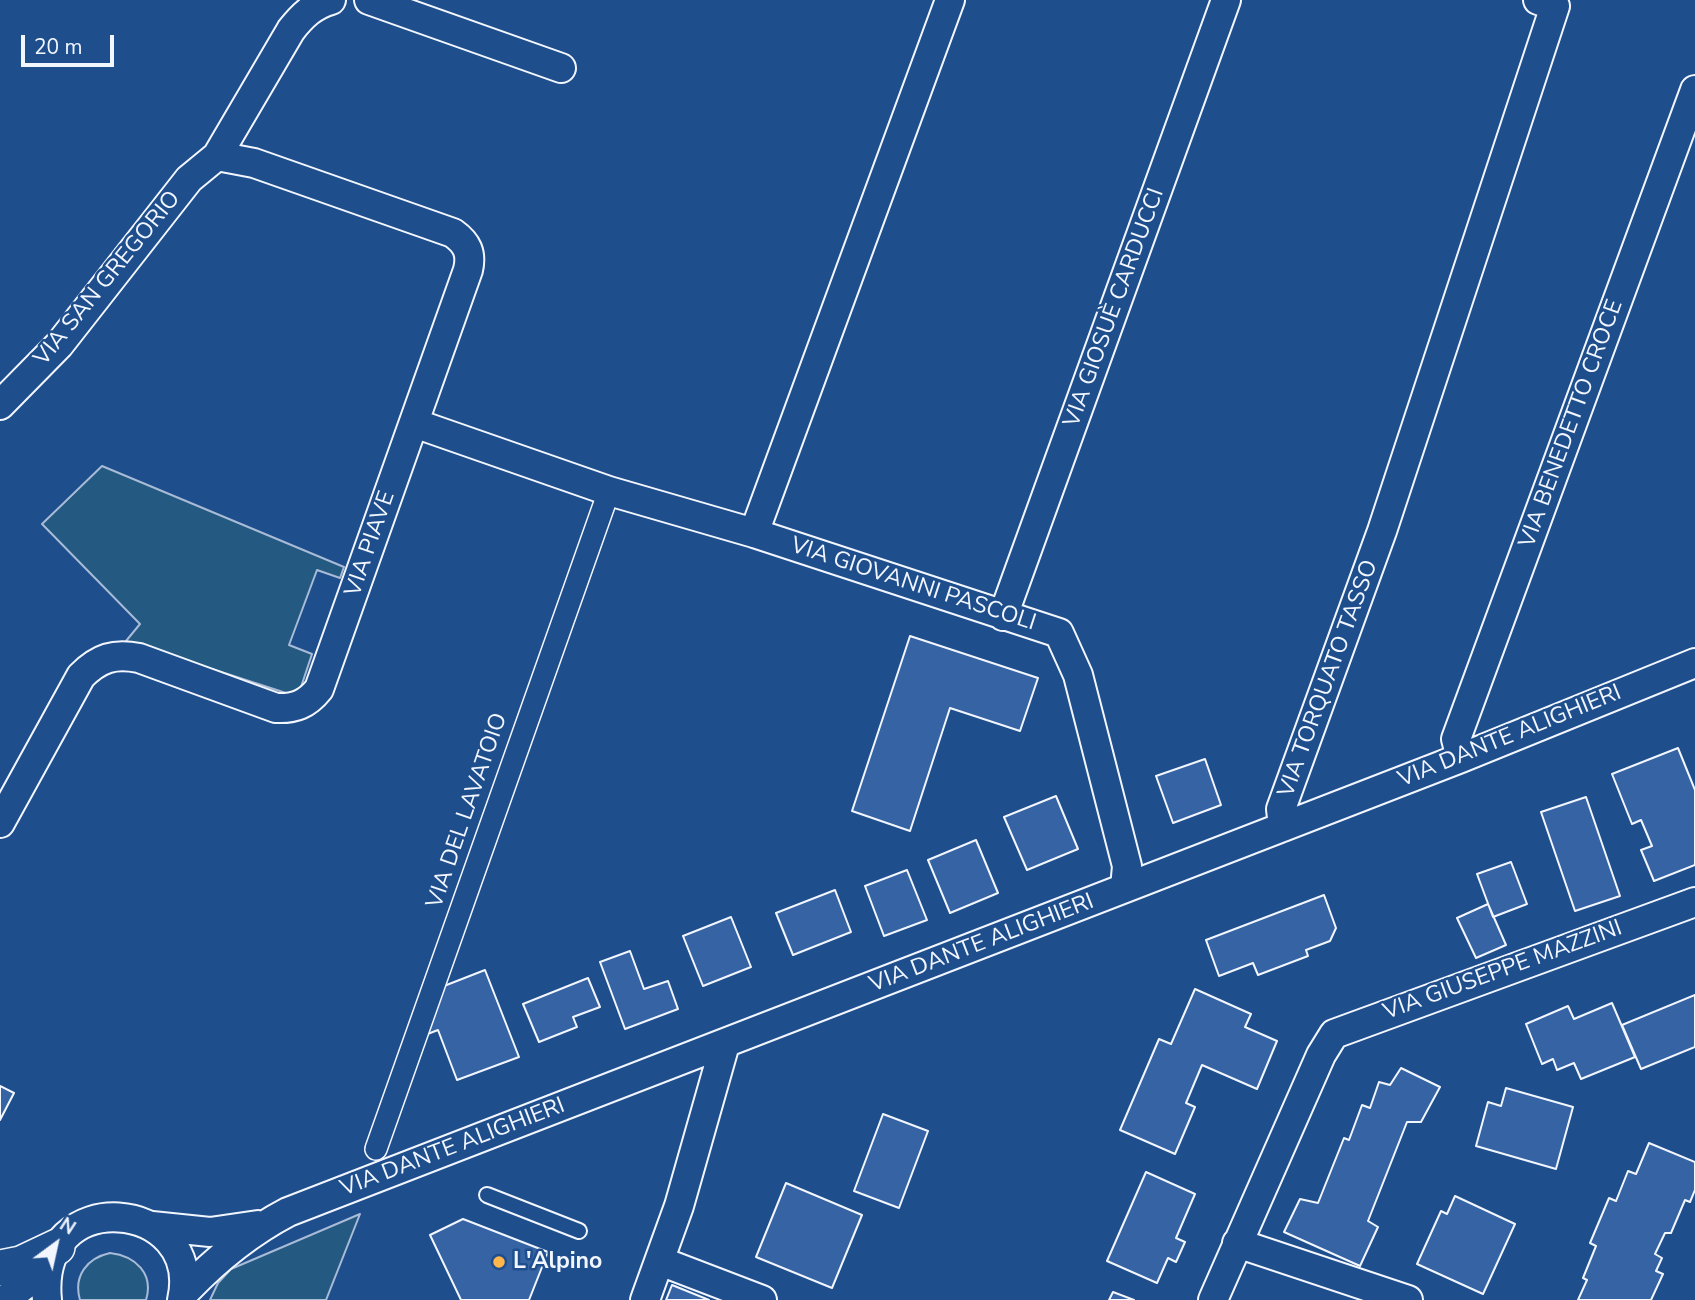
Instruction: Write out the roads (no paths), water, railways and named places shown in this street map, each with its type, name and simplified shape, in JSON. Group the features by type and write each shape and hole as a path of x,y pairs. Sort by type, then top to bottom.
{"street":[{"path":"217,156 291,30 304,14 322,2 331,0"},
{"path":"369,0 561,68"},
{"path":"754,533 950,0"},
{"name":"VIA GIOSUÈ CARDUCCI","path":"1003,616 1226,0"},
{"name":"VIA TORQUATO TASSO","path":"1283,827 1281,809 1382,531 1555,6 1538,0"},
{"name":"VIA BENEDETTO CROCE","path":"1461,758 1456,739 1695,90"},
{"name":"VIA SAN GREGORIO","path":"0,405 59,345 189,179 217,156"},
{"name":"VIA PIAVE","path":"0,823 81,676 93,664 107,657 123,655 139,658 276,708 300,705 311,699 319,690 468,270 468,249 462,239 453,233 254,163 217,156"},
{"name":"VIA GIOVANNI PASCOLI","path":"414,423 609,491 754,533 1059,633 1078,675 1127,866 1125,888"},
{"name":"VIA DEL LAVATOIO","path":"376,1149 609,491"},
{"name":"VIA DANTE ALIGHIERI","path":"183,1296 223,1254 288,1212 1461,758 1695,663"},
{"name":"VIA GIUSEPPE MAZZINI","path":"1213,1300 1321,1055 1334,1034 1695,902"},
{"path":"645,1300 680,1206 725,1044"},
{"name":"VIA DANTE ALIGHIERI","path":"5,1300 53,1257 72,1231 91,1220 112,1216 133,1218 152,1226 210,1232 268,1223"},
{"path":"152,1226 167,1239 178,1255 184,1274 183,1296"},
{"path":"1237,1243 1408,1300"},
{"path":"0,1268 53,1257 46,1284 47,1300"},
{"path":"660,1261 762,1300"}],"lane":[{"path":"487,1195 579,1231"}],"place":[{"name":"L'Alpino","path":"499,1262"}]}
